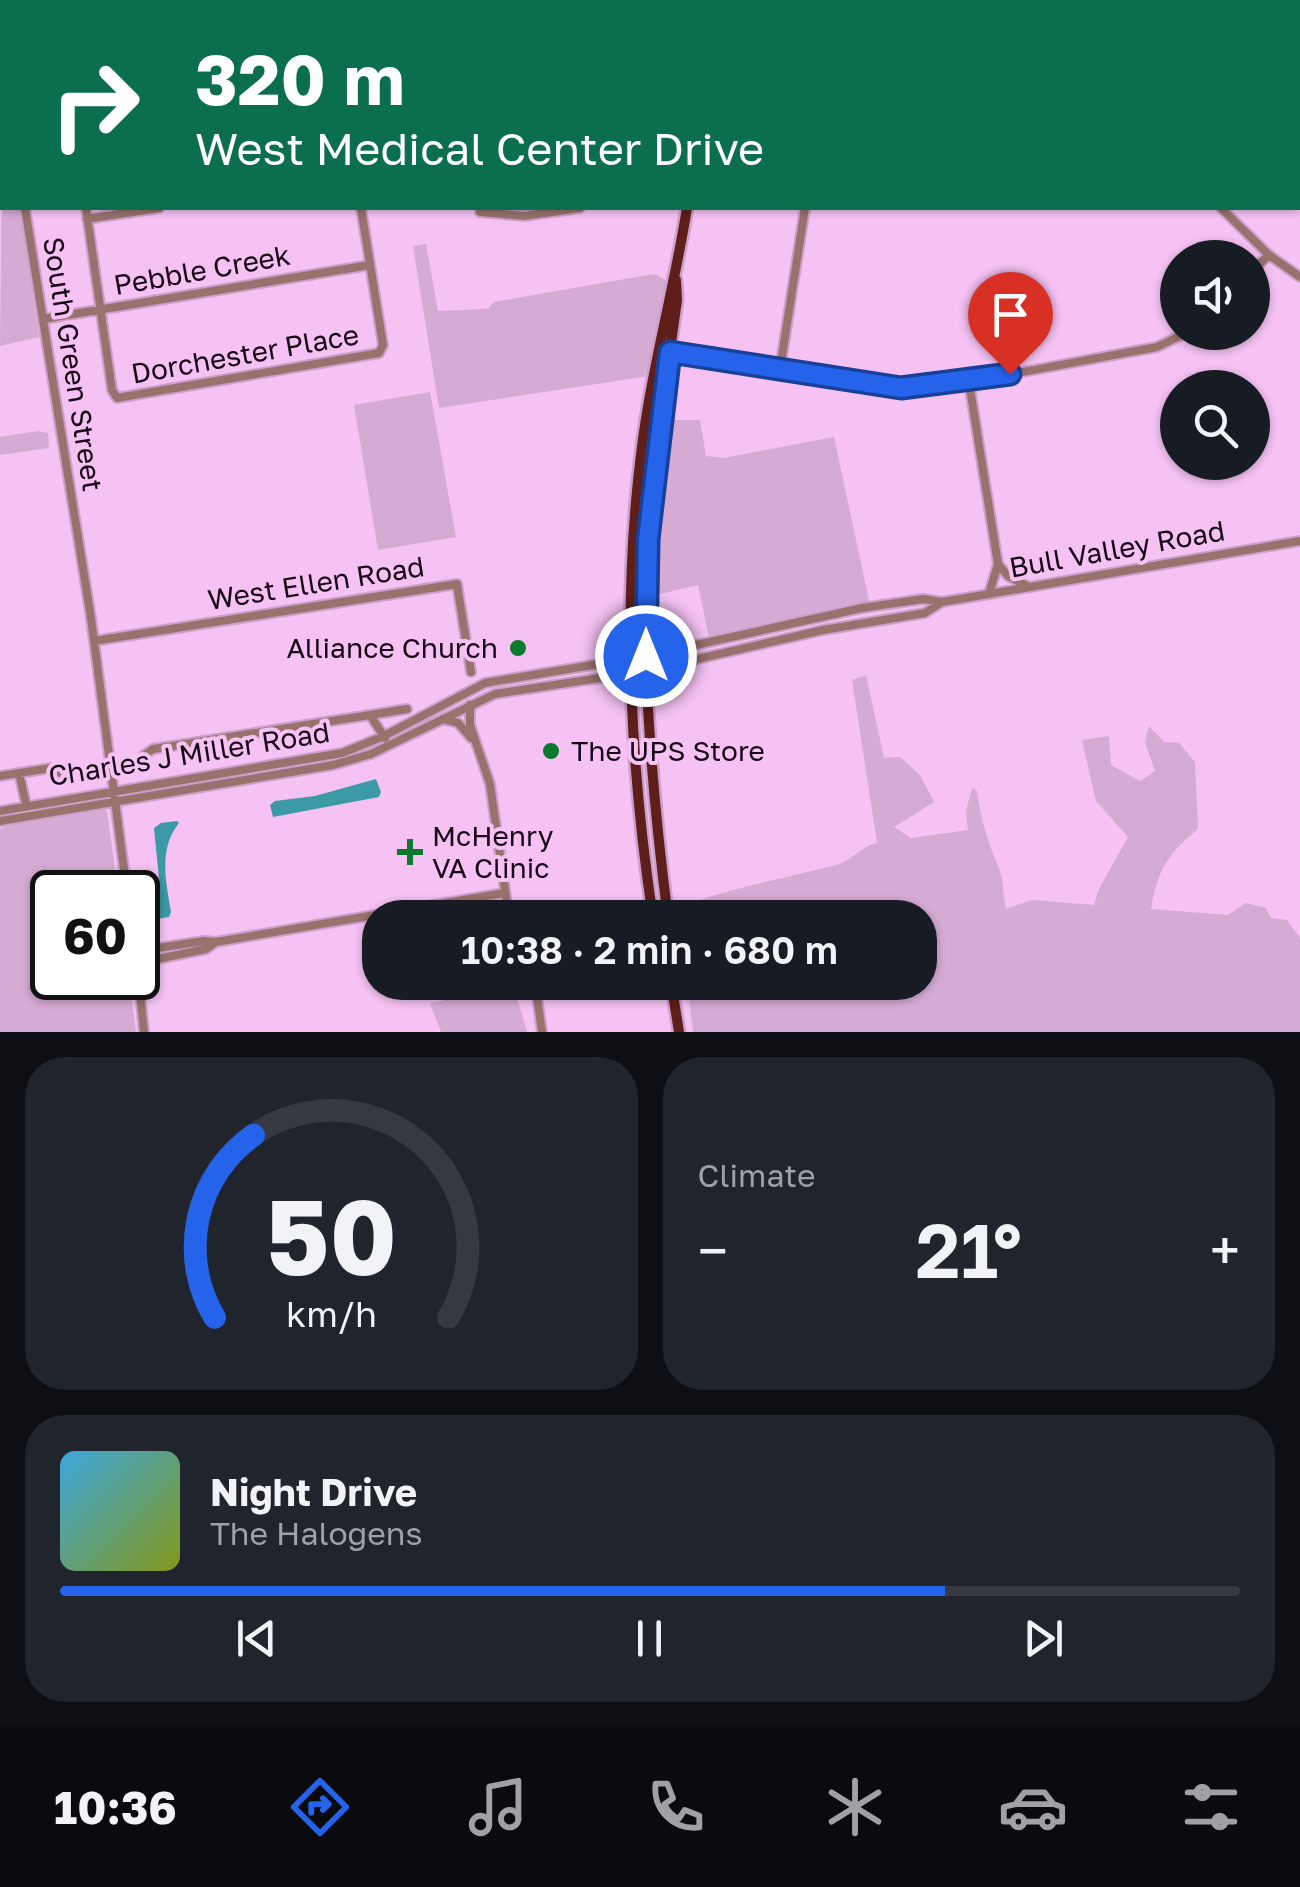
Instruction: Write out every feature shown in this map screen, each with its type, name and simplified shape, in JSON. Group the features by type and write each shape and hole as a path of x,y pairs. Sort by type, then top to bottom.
{"main road":[{"path":"650,900 637,795 631,605 641,457 687,210"},
{"path":"666,900 654,812 646,656 648,539 677,300 676,274"},
{"path":"674,1000 679,1032"}],"street":[{"name":"South Green Street","path":"25,210 94,641 113,790"},
{"path":"86,210 99,311"},
{"path":"88,219 146,210"},
{"path":"361,210 370,265"},
{"path":"480,212 524,216 566,210"},
{"path":"780,370 805,210"},
{"path":"1224,210 1254,240"},
{"path":"1270,256 1300,277"},
{"name":"Pebble Creek","path":"42,319 370,265"},
{"name":"Dorchester Place","path":"99,311 115,396 122,398 382,352 370,265"},
{"path":"670,352 901,388 969,382 1160,346"},
{"path":"969,382 998,564 989,594"},
{"name":"Bull Valley Road","path":"384,736 486,683 631,659 862,608 923,599 942,602 1300,541"},
{"path":"998,564 1008,576 1029,586"},
{"name":"West Ellen Road","path":"94,641 457,584 471,672"},
{"name":"Bull Valley Road","path":"115,800 332,765 390,746 495,694 632,674 823,630 925,613 942,602"},
{"path":"470,705 469,721 490,784 505,900"},
{"path":"143,756 153,749 407,709"},
{"path":"370,715 390,746"},
{"path":"443,719 462,726 477,746"},
{"name":"Charles J Miller Road","path":"0,811 342,753 384,736"},
{"path":"0,776 51,768 64,775"},
{"path":"19,773 26,804"},
{"path":"113,790 124,870"},
{"name":"Charles J Miller Road","path":"0,821 115,800"},
{"path":"160,948 216,942 504,893"},
{"path":"160,958 206,949 216,942"},
{"path":"141,1000 144,1032"},
{"path":"538,1000 542,1032"}],"shaded area":[{"path":"2,210 21,210 39,337 0,346"},
{"path":"426,244 438,311 488,309 494,302 654,274 666,280 649,376 439,408 413,246"},
{"path":"430,392 456,537 378,550 354,405"},
{"path":"667,420 700,420 706,456 724,458 834,437 870,605 710,642 698,585 648,597 648,554"},
{"path":"48,433 49,448 0,455 0,437"},
{"path":"866,675 884,758 900,757 920,775 934,802 894,827 911,838 968,830 966,811 972,788 977,791 985,831 1001,873 1006,909 1032,900 1094,905 1128,837 1096,801 1082,740 1109,736 1111,765 1140,781 1155,771 1145,742 1149,726 1164,742 1179,743 1195,762 1198,829 1166,864 1151,909 1228,915 1246,903 1266,908 1271,918 1287,920 1300,938 1300,1032 693,1032 689,1000 937,1000 937,900 702,900 836,865 877,843 852,680"},
{"path":"376,779 379,797 273,817 270,805 275,801 315,796"},
{"path":"100,807 107,811 115,870 30,870 30,1000 132,1000 136,1032 0,1032 0,829 16,822"},
{"path":"161,823 179,823 166,855 171,912 169,917 160,918 160,870 154,828"},
{"path":"518,1000 527,1032 441,1032 430,1003"}],"place":[{"name":"Alliance Church","path":"518,648"},
{"name":"The UPS Store","path":"551,751"},
{"name":"McHenry VA Clinic","path":"410,852"}],"route":[{"path":"646,656 648,539 670,352 901,388 1010,374"}]}
